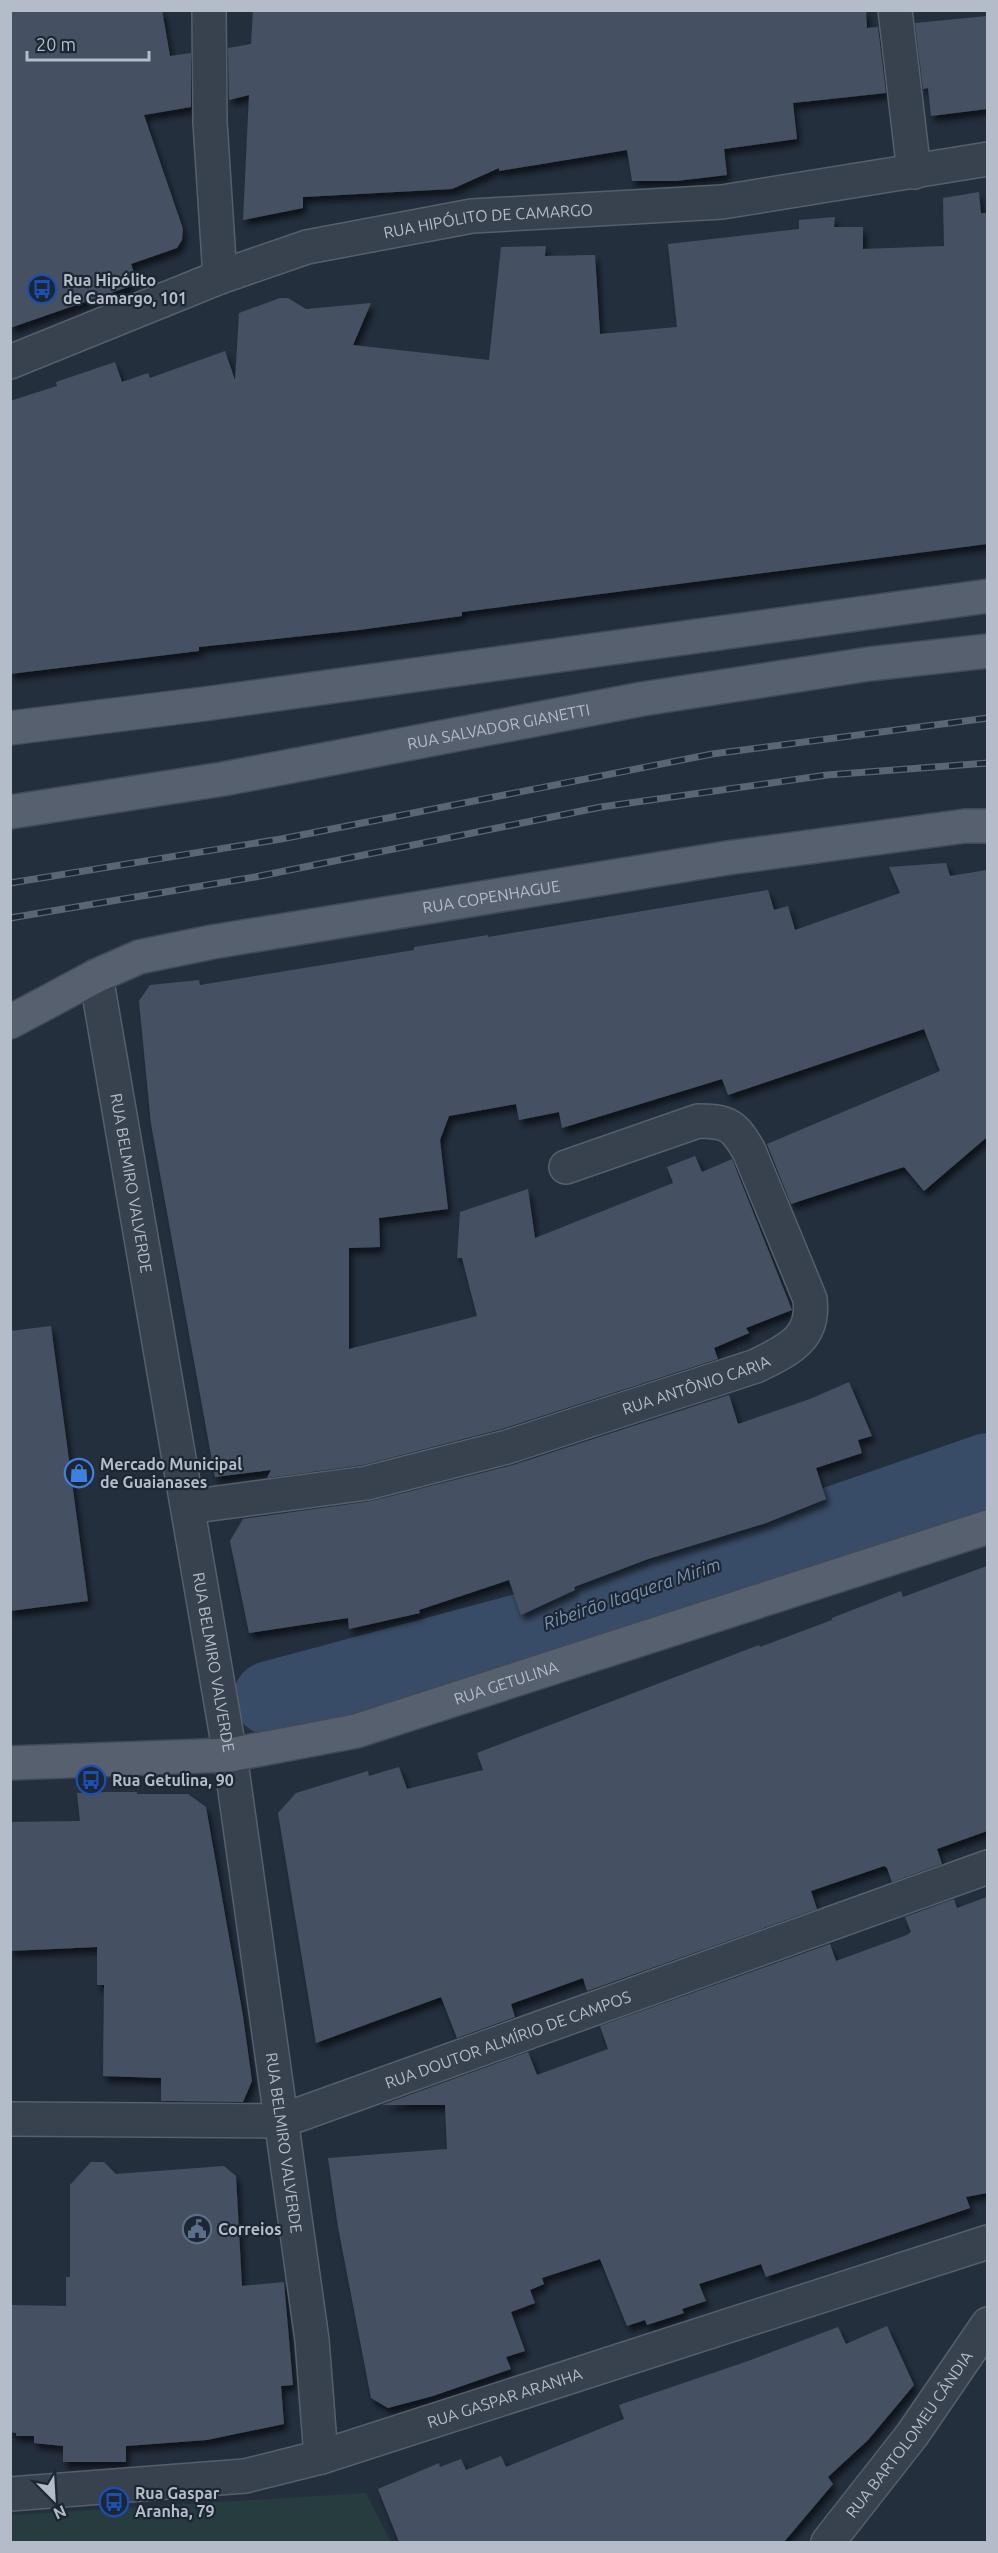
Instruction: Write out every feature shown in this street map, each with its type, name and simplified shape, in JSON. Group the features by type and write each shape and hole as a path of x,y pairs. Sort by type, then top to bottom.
{"main road":[{"path":"10,728 204,704 987,596"},
{"name":"RUA SALVADOR GIANETTI","path":"10,812 223,778 642,699 869,664 987,651"},
{"name":"RUA COPENHAGUE","path":"10,1022 96,976 139,957 223,940 727,858 965,826 987,826"},
{"name":"RUA GETULINA","path":"10,1763 230,1755 356,1731 987,1527"}],"street":[{"path":"209,10 210,122 220,277"},
{"path":"895,10 914,172"},
{"name":"RUA HIPÓLITO DE CAMARGO","path":"10,362 220,277 307,247 471,216 722,202 987,159"},
{"name":"RUA BELMIRO VALVERDE","path":"96,976 230,1755 312,2340 321,2457"},
{"name":"RUA ANTÔNIO CARIA","path":"188,1507 367,1483 507,1447 756,1366 786,1351 806,1332 812,1315 810,1299 749,1151 737,1131 720,1121 698,1121 566,1167"},
{"name":"RUA DOUTOR ALMÍRIO DE CAMPOS","path":"10,2119 281,2121 987,1867"},
{"name":"RUA GASPAR ARANHA","path":"10,2494 245,2476 321,2457 987,2242"},
{"name":"RUA BARTOLOMEU CÂNDIA","path":"828,2542 912,2435 987,2324"}],"green space":[{"path":"366,2493 391,2542 11,2542 11,2515"}],"building":[{"path":"10,10 162,10 170,56 191,53 191,107 144,115 183,229 182,240 177,248 131,264 136,278 129,281 131,286 10,328"},
{"path":"253,10 866,10 867,28 878,27 886,93 793,103 797,139 724,149 727,175 676,181 632,181 627,150 499,171 499,168 452,189 303,197 303,208 243,220 249,95 229,100 228,48 251,44"},
{"path":"987,16 987,109 931,116 928,88 923,89 915,23"},
{"path":"979,192 981,213 987,213 987,544 462,612 462,616 359,630 199,647 199,651 10,674 10,401 57,386 56,382 115,362 122,382 148,373 150,378 225,351 235,380 239,313 280,298 288,298 306,309 371,303 353,345 489,360 501,247 546,246 545,256 595,255 600,334 677,327 668,244 799,229 799,220 835,217 834,227 863,227 863,249 944,246 943,198"},
{"path":"946,863 950,876 987,870 987,1137 924,1191 904,1167 791,1204 767,1144 940,1071 924,1029 728,1095 722,1079 562,1128 559,1112 519,1120 516,1104 449,1116 440,1140 448,1209 379,1218 380,1247 349,1248 349,1349 477,1316 462,1258 457,1258 460,1212 528,1189 535,1238 673,1183 667,1167 695,1156 702,1172 732,1159 792,1310 746,1328 749,1333 714,1348 718,1359 502,1429 363,1465 267,1478 271,1470 215,1477 151,1124 139,1001 150,985 199,980 200,985 414,950 414,947 488,935 488,937 768,890 774,910 788,906 795,930 900,893 889,867"},
{"path":"51,1326 88,1601 10,1611 10,1331"},
{"path":"849,1382 872,1436 858,1440 862,1453 816,1468 826,1499 766,1523 648,1559 574,1587 575,1590 521,1615 509,1580 419,1610 420,1613 349,1629 348,1618 249,1633 230,1541 243,1519 372,1501 513,1465 729,1395 738,1424 810,1399"},
{"path":"987,1566 987,1831 937,1849 942,1864 892,1882 884,1866 811,1891 817,1909 587,1991 583,1978 511,2004 515,2017 457,2038 441,1997 316,2043 278,1813 296,1793 368,1771 369,1776 399,1767 407,1789 483,1770 477,1753 759,1645 760,1647 832,1620 832,1618 901,1591 903,1597"},
{"path":"77,1793 188,1794 206,1807 243,2016 252,2081 243,2102 161,2101 161,2078 103,2076 104,1985 97,1985 97,1947 10,1951 10,1822 80,1821"},
{"path":"987,1897 987,2193 966,2197 970,2208 766,2277 761,2264 699,2284 706,2301 682,2309 684,2313 647,2325 645,2320 627,2326 600,2259 542,2278 544,2284 530,2290 535,2303 511,2312 525,2351 506,2357 511,2369 433,2396 388,2408 371,2398 338,2227 328,2158 447,2149 445,2105 382,2105 528,2052 537,2075 608,2049 600,2026 830,1944 836,1961 907,1935 911,1932 905,1917 954,1899 957,1908"},
{"path":"91,2162 104,2162 116,2174 224,2166 236,2176 242,2286 284,2282 293,2385 281,2386 284,2424 207,2440 126,2446 126,2462 63,2462 63,2446 34,2443 34,2436 16,2436 16,2433 10,2432 10,2305 66,2306 66,2277 70,2277 70,2185"},
{"path":"887,2326 914,2385 868,2440 828,2477 833,2484 784,2542 399,2542 378,2489 439,2463 440,2467 461,2459 466,2470 501,2456 506,2467 624,2419 619,2405 748,2361 838,2327 846,2344"}],"waterway":[{"name":"Ribeirão Itaquera Mirim","path":"270,1698 535,1627 988,1470"}],"railway":[{"path":"10,883 281,839 712,754 988,718"},
{"path":"10,918 255,877 601,807 827,775 988,763"}],"place":[{"name":"Rua Hipólito de Camargo, 101","path":"42,289"},
{"name":"Mercado Municipal de Guaianases","path":"79,1473"},
{"name":"Rua Getulina, 90","path":"91,1780"},
{"name":"Correios","path":"197,2229"},
{"name":"Rua Gaspar Aranha, 79","path":"114,2502"}]}
